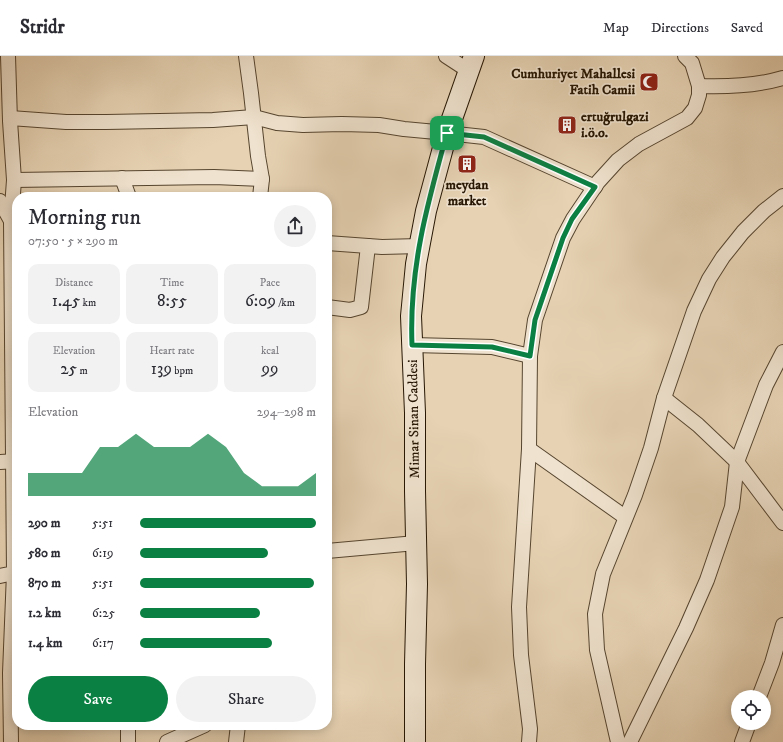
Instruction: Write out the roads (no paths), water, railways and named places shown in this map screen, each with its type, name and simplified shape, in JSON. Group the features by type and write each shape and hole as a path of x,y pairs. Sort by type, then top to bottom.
{"street":[{"path":"8,56 14,180 13,192"},
{"path":"246,56 262,179 261,192"},
{"path":"446,56 471,63"},
{"path":"529,742 530,729 521,655 520,607 529,449 530,356 535,320 563,238 572,219 595,187 618,160 639,144 687,118 695,108 699,95 699,86 692,63 685,56"},
{"name":"Mimar Sinan Caddesi","path":"415,742 415,664 418,584 416,542 415,413 411,316 416,264 426,211 447,133 471,63"},
{"path":"699,86 725,87 772,81 783,78"},
{"path":"10,118 66,122 106,122 213,120 254,117 277,123 303,125 379,125 484,137 595,187"},
{"path":"14,180 214,177 262,179"},
{"path":"122,178 127,192"},
{"path":"618,742 597,650 595,614 603,574 636,495 651,448 664,398 694,311 709,279 723,257 743,232 764,210 783,196"},
{"path":"0,201 11,221"},
{"path":"12,207 10,462 12,499"},
{"path":"332,243 368,246 419,246"},
{"path":"332,308 350,310 361,307 368,246"},
{"path":"412,345 492,347 530,356"},
{"path":"630,742 670,662 707,580 732,506 738,462 766,385 783,352"},
{"path":"664,398 698,425 738,462 783,523"},
{"path":"529,449 626,517"},
{"path":"332,550 416,542"},
{"path":"0,576 12,574"},
{"path":"10,742 5,676 12,610"},
{"path":"762,690 772,663 783,625"},
{"path":"128,730 128,742"},
{"path":"167,742 195,730"},
{"path":"236,742 237,730"},
{"path":"742,742 746,730"}],"place":[{"name":"Cumhuriyet Mahallesi Fatih Camii","path":"649,82"},
{"name":"ertuğrulgazi i.ö.o.","path":"567,125"},
{"name":"meydan market","path":"467,164"}]}
